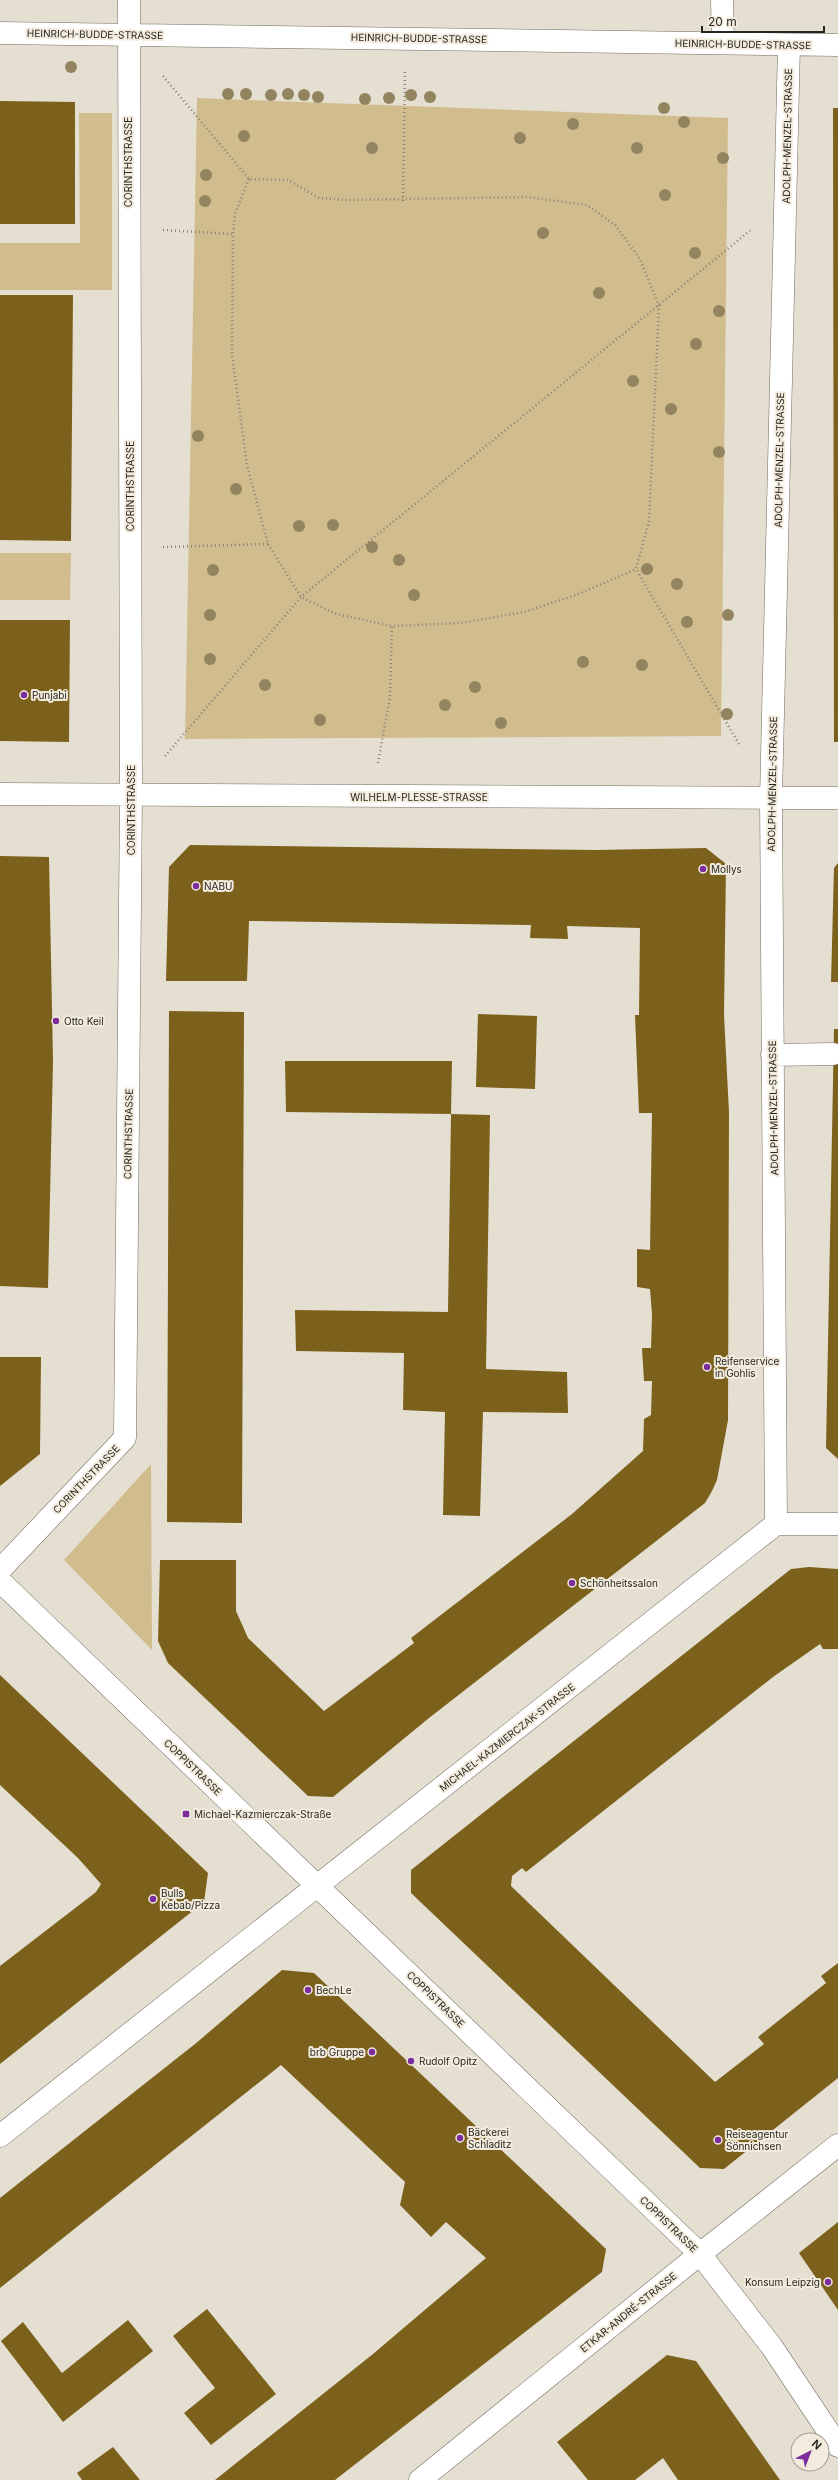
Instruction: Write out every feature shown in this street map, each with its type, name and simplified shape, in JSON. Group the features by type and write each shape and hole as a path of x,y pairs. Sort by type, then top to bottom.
{"street":[{"name":"CORINTHSTRASSE","path":"0,1570 125,1438 131,796 128,228 129,0"},
{"path":"722,0 723,43"},
{"name":"HEINRICH-BUDDE-STRASSE","path":"0,33 838,45"},
{"name":"ADOLPH-MENZEL-STRASSE","path":"776,1524 771,798 789,45"},
{"name":"WILHELM-PLESSE-STRASSE","path":"0,794 131,796 838,798"},
{"path":"772,1054 833,1054"},
{"path":"776,1524 838,1524"},
{"name":"MICHAEL-KAZMIERCZAK-STRASSE","path":"0,2136 776,1524"},
{"name":"COPPISTRASSE","path":"0,1581 700,2254 772,2347 838,2446"},
{"name":"ETKAR-ANDRÉ-STRASSE","path":"420,2480 700,2254 838,2146"}],"path":[{"path":"128,34 249,179 288,180 319,198 361,201 527,197 587,205 615,225 640,259 659,306 649,521 636,569 743,751"},
{"path":"403,201 405,38"},
{"path":"249,179 235,214 233,234 232,355 248,465 268,544 301,596 336,614 392,626 462,623 524,612 576,595 636,569"},
{"path":"131,796 301,596 659,306 786,201"},
{"path":"128,228 233,234"},
{"path":"130,548 268,544"},
{"path":"372,797 390,697 392,626"}],"shaded area":[{"path":"197,98 728,118 721,736 185,739"},
{"path":"79,113 112,113 112,290 0,290 0,243 80,243"},
{"path":"0,553 71,553 70,600 0,600"},
{"path":"151,1464 152,1650 64,1560"}],"building":[{"path":"0,101 75,102 75,224 0,224"},
{"path":"833,108 838,108 838,742 834,742"},
{"path":"0,295 73,295 71,541 0,540"},
{"path":"0,620 70,620 69,742 0,741"},
{"path":"190,845 596,850 706,848 726,864 724,1015 729,1112 728,1420 717,1480 705,1503 429,1718 333,1797 308,1796 168,1663 158,1641 160,1560 236,1560 236,1611 248,1638 324,1711 414,1643 411,1638 572,1514 643,1451 644,1419 651,1415 652,1381 644,1381 642,1348 651,1348 652,1315 650,1289 637,1287 637,1249 650,1250 652,1113 639,1113 635,1015 639,1015 640,928 567,926 568,939 530,938 531,925 249,921 247,981 166,981 169,867"},
{"path":"0,856 49,857 53,1061 48,1288 0,1286"},
{"path":"838,863 838,982 831,982 834,868"},
{"path":"169,1011 244,1012 242,1523 167,1522"},
{"path":"478,1014 537,1016 535,1089 476,1087"},
{"path":"834,1029 838,1029 838,1459 826,1448"},
{"path":"285,1061 452,1061 451,1114 286,1112"},
{"path":"451,1114 490,1115 486,1369 567,1372 568,1413 483,1412 480,1516 443,1515 445,1412 403,1410 404,1353 296,1351 295,1310 448,1312"},
{"path":"0,1357 41,1357 40,1454 0,1486"},
{"path":"809,1567 838,1569 838,1649 823,1649 820,1644 773,1677 526,1872 522,1868 512,1876 511,1886 715,2082 764,2044 758,2037 826,1983 829,1987 821,1976 838,1963 838,2078 724,2169 700,2168 411,1893 411,1870 791,1569"},
{"path":"0,1675 208,1873 204,1902 0,2064 0,1966 96,1892 101,1884 78,1858 0,1785"},
{"path":"282,1970 314,1973 606,2249 602,2272 335,2480 215,2480 373,2354 486,2258 446,2222 431,2237 400,2205 405,2182 281,2065 0,2288 0,2198 195,2044"},
{"name":"Konsum Leipzig","path":"838,2222 838,2310 799,2253"},
{"path":"207,2309 276,2394 211,2445 184,2413 215,2388 173,2336"},
{"path":"128,2320 153,2351 63,2422 1,2341 23,2322 62,2373"},
{"path":"667,2355 696,2361 780,2480 678,2480 663,2458 635,2480 588,2480 557,2442"},
{"path":"113,2447 140,2480 82,2480 77,2473"}],"place":[{"name":"Punjabi","path":"24,695"},
{"name":"Mollys","path":"703,869"},
{"name":"NABU","path":"196,886"},
{"name":"Otto Keil","path":"56,1021"},
{"name":"Reifenservice in Gohlis","path":"707,1367"},
{"name":"Schönheitssalon","path":"572,1583"},
{"name":"Michael-Kazmierczak-Straße","path":"186,1814"},
{"name":"Bulls Kebab/Pizza","path":"153,1899"},
{"name":"BechLe","path":"308,1990"},
{"name":"brb Gruppe","path":"372,2052"},
{"name":"Rudolf Opitz","path":"411,2061"},
{"name":"Bäckerei Schladitz","path":"460,2138"},
{"name":"Reiseagentur Sönnichsen","path":"718,2140"},
{"name":"Konsum Leipzig","path":"828,2282"}]}
